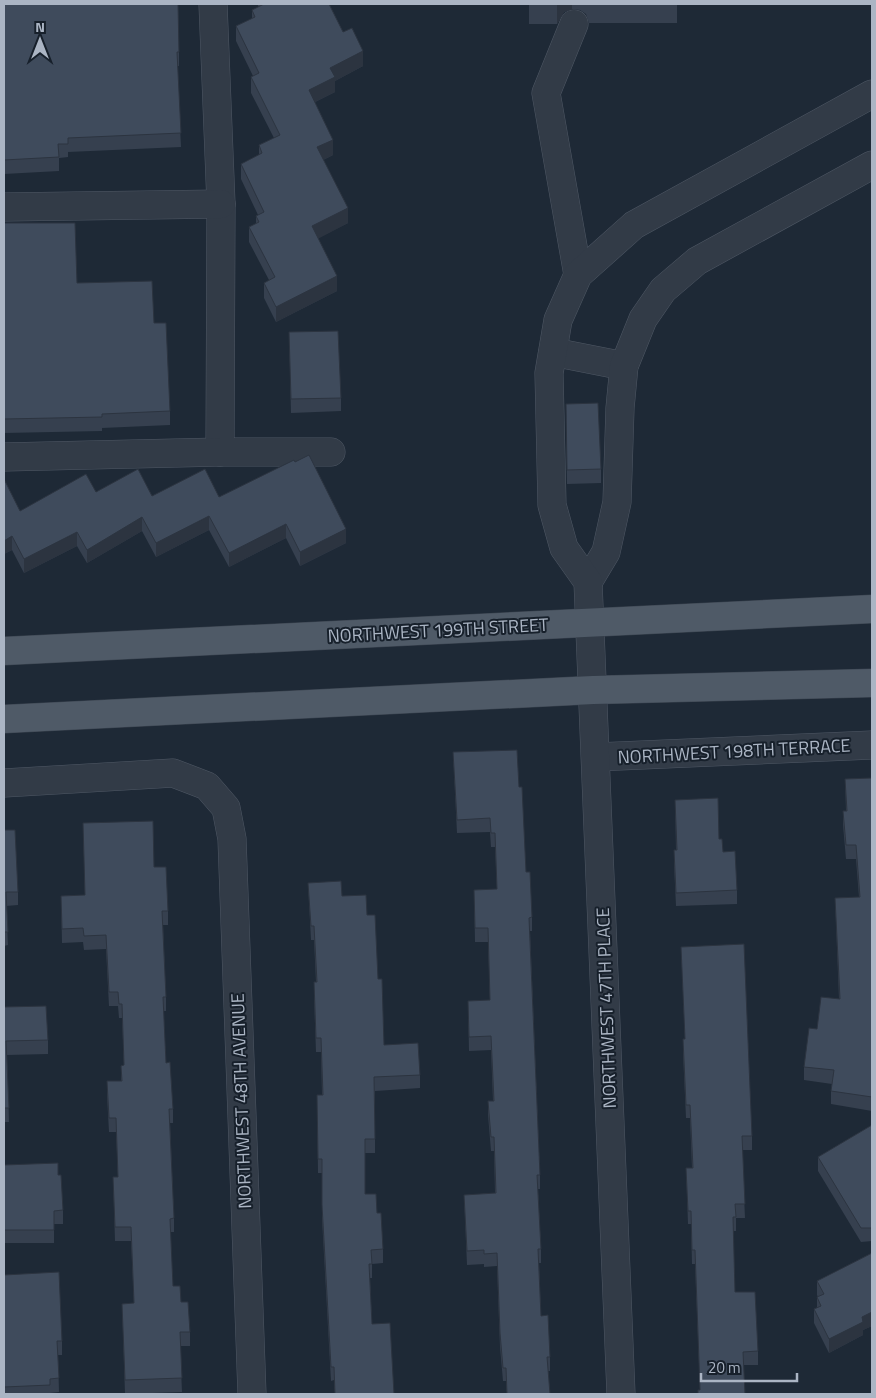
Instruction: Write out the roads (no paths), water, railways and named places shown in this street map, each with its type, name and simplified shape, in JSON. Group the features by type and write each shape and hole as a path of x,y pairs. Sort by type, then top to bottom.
{"main road":[{"name":"NORTHWEST 199TH STREET","path":"4,651 872,609"},
{"path":"4,719 593,690 872,683"}],"street":[{"path":"213,4 221,204 220,452"},
{"path":"574,24 546,93 578,275"},
{"path":"872,94 634,225 578,275 558,320 549,373 552,505 564,548 588,582 606,552 617,502 620,408 624,366 643,319 663,290 697,261 872,165"},
{"path":"4,207 221,204"},
{"path":"553,352 624,366"},
{"path":"4,457 220,452 331,452"},
{"name":"NORTHWEST 47TH PLACE","path":"588,582 621,1394"},
{"name":"NORTHWEST 198TH TERRACE","path":"596,757 872,745"},
{"name":"NORTHWEST 48TH AVENUE","path":"4,783 173,773 207,786 226,808 232,839 252,1394"}]}
